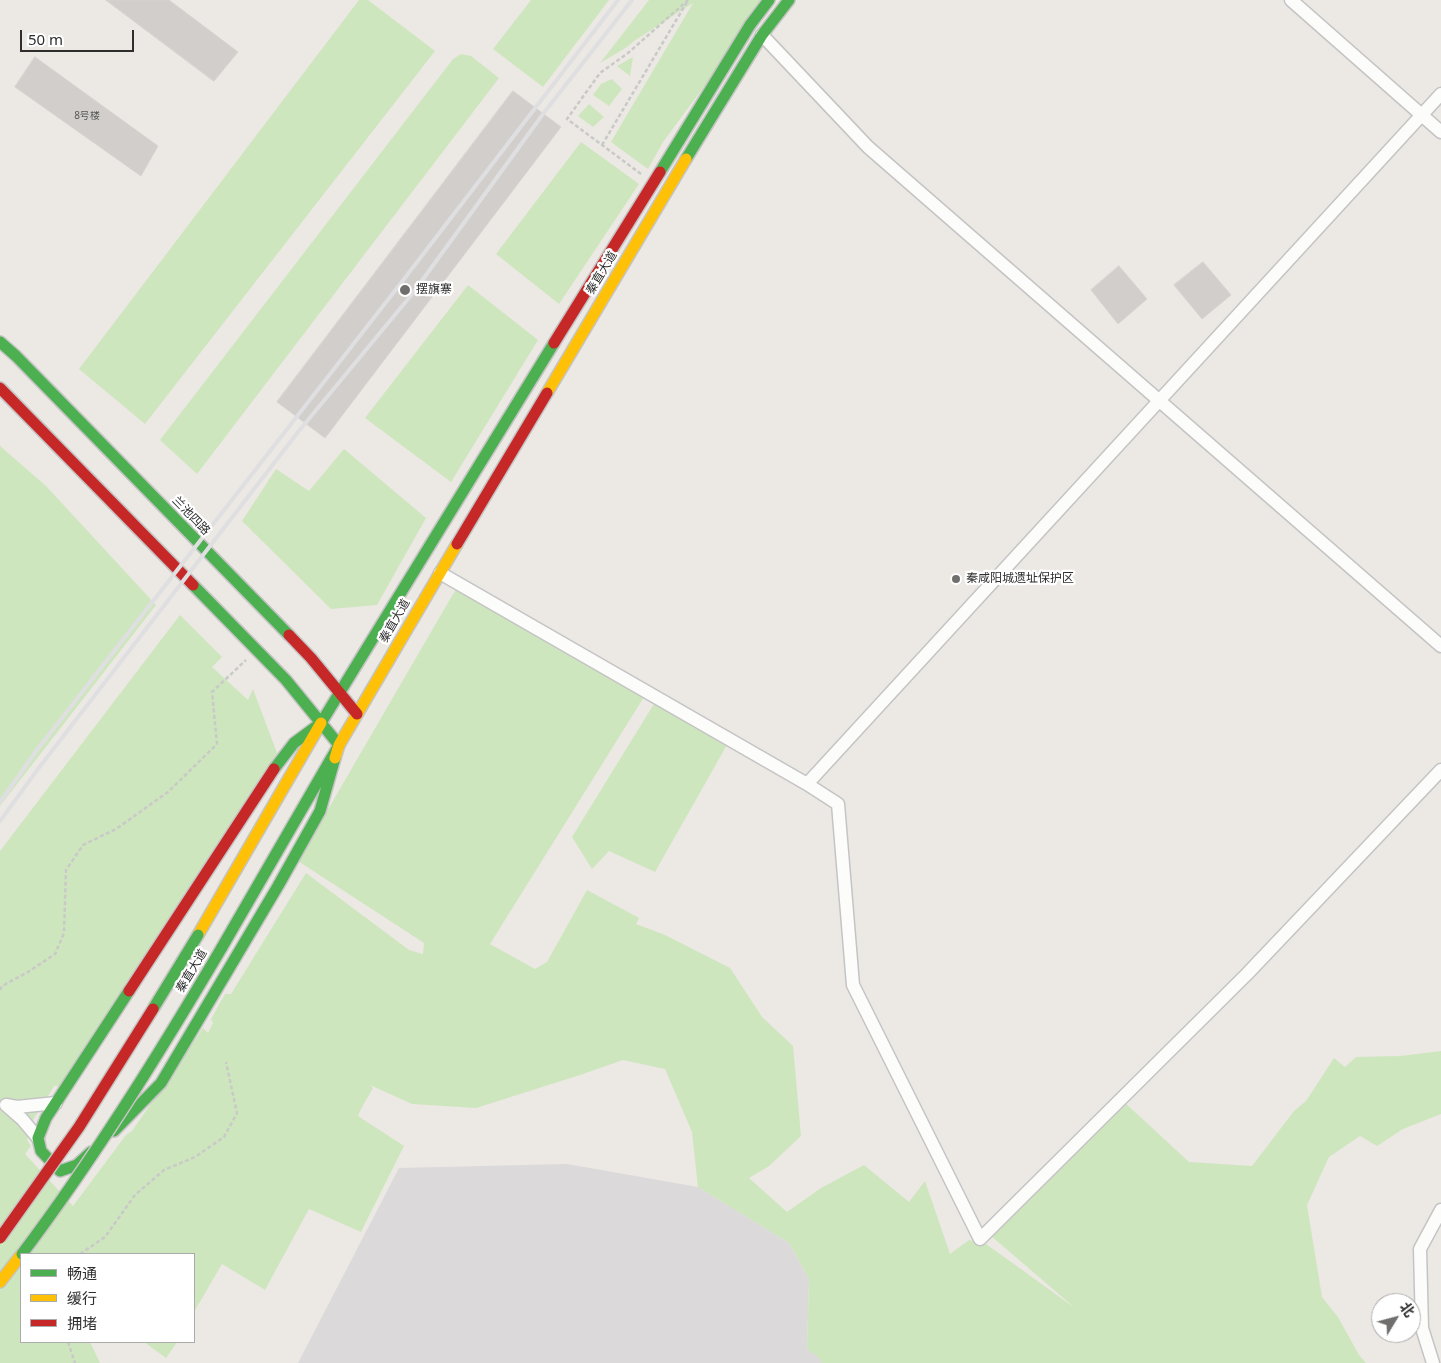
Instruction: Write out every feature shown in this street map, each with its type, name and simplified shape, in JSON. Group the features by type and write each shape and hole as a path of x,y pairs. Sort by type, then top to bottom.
{"street":[{"name":"秦直大道","path":"0,1238 40,1186 128,1052 339,692 750,25 769,0"},
{"name":"秦直大道","path":"24,1253 62,1202 156,1058 440,572 762,35 789,0"},
{"path":"1291,0 1441,132"},
{"path":"762,35 868,148 1441,646"},
{"path":"807,784 1441,94"},
{"name":"兰池四路","path":"0,342 16,356 311,658 357,714"},
{"path":"0,388 286,680 339,745 320,811 278,886 161,1083 136,1110 77,1165 60,1171 41,1151 38,1138 22,1119 3,1104"},
{"path":"440,572 807,784 838,804 853,985 980,1240 1247,974 1441,770"},
{"path":"38,1138 46,1118 268,777 294,743 321,723"},
{"path":"3,1104 17,1107 56,1103"},
{"path":"1433,1363 1422,1328 1420,1249 1441,1210"},
{"name":"秦直大道","path":"0,1282 20,1257"}],"path":[{"path":"653,182 567,119 573,108 600,73 628,53 688,0"},
{"path":"602,145 688,0 672,28"},
{"path":"0,990 2,986 28,972 54,954 64,933 66,870 84,845 116,829 168,792 217,744 212,692 256,650"},
{"path":"81,1253 105,1237 135,1195 164,1170 196,1157 224,1137 237,1113 226,1062"},
{"path":"68,1343 75,1363"}],"shaded area":[{"path":"567,1164 698,1187 789,1243 809,1279 807,1349 826,1363 298,1363 399,1168"}],"green space":[{"path":"359,0 368,0 435,51 145,424 79,369"},
{"path":"531,0 609,0 543,87 493,49"},
{"path":"649,0 768,0 663,142 648,169 611,142 693,3 600,63"},
{"path":"461,54 471,56 499,78 197,474 160,440 453,59"},
{"path":"633,57 630,76 617,66"},
{"path":"612,79 622,89 609,106 593,95 601,84"},
{"path":"589,104 604,117 593,127 578,116"},
{"path":"581,142 639,184 559,304 496,254"},
{"path":"468,285 538,340 451,482 365,418"},
{"path":"0,446 46,486 156,605 0,806"},
{"path":"344,449 426,518 377,605 331,609 242,521 276,469 309,491"},
{"path":"460,582 649,689 490,944 535,969 547,962 587,890 639,918 636,924 665,935 730,968 762,1017 793,1046 801,1136 769,1166 749,1178 787,1212 821,1188 864,1165 909,1202 925,1181 950,1254 969,1240 986,1244 1075,1308 990,1235 1123,1101 1189,1162 1252,1166 1294,1111 1306,1101 1334,1058 1345,1067 1356,1057 1400,1056 1441,1051 1441,1114 1403,1129 1377,1146 1360,1136 1329,1157 1307,1205 1322,1297 1338,1317 1359,1355 1366,1363 822,1363 819,1358 807,1349 809,1279 789,1243 698,1187 692,1132 665,1069 623,1060 476,1108 412,1104 370,1085 373,1088 358,1116 404,1146 361,1232 309,1209 265,1290 222,1264 195,1310 195,1253 20,1253 20,1343 90,1343 100,1363 0,1363 0,851 180,615 222,657 212,667 248,700 253,689 277,753 68,1087 54,1086 33,1120 27,1140 31,1146 25,1154 73,1206 126,1135 132,1131 203,1028 208,1033 213,1023 211,1019 225,994 231,994 306,873 409,950 423,954 424,943 298,861"},
{"path":"657,699 732,736 655,872 609,851 592,869 572,837"},
{"path":"145,1343 176,1343 166,1358"}],"building":[{"path":"106,0 169,0 238,52 214,81"},
{"path":"35,57 158,146 141,176 15,87"},
{"path":"513,91 561,127 325,438 277,402"},
{"path":"1203,262 1231,295 1202,319 1174,285"},
{"path":"1119,266 1147,299 1118,324 1091,290"}],"railway":[{"path":"0,802 37,750 401,283 618,0"},
{"path":"0,821 298,432 413,293 543,114 632,0"}],"traffic: fast":[{"path":"660,172 750,25 769,0"},
{"path":"686,159 762,35 789,0"},
{"path":"0,342 16,356 289,635"},
{"path":"274,769 294,743 321,723 554,343"},
{"path":"193,585 286,680 339,745"},
{"path":"221,949 339,745"},
{"path":"114,1131 161,1083 278,886 320,811 335,758"},
{"path":"153,1009 198,935"},
{"path":"23,1253 126,1104 221,949"},
{"path":"91,1152 77,1165 60,1171 41,1151 38,1138 46,1118 129,991"}],"traffic: slow":[{"path":"547,393 686,159"},
{"path":"335,758 339,745 457,544"},
{"path":"198,935 321,723"},
{"path":"0,1282 20,1256"}],"traffic: jam":[{"path":"554,343 660,172"},
{"path":"0,388 193,585"},
{"path":"457,544 547,393"},
{"path":"289,635 311,658 357,714"},
{"path":"129,991 274,769"},
{"path":"0,1238 79,1127 153,1009"}],"place":[{"name":"摆旗寨","path":"405,290"},
{"name":"秦咸阳城遗址保护区","path":"956,579"}]}
